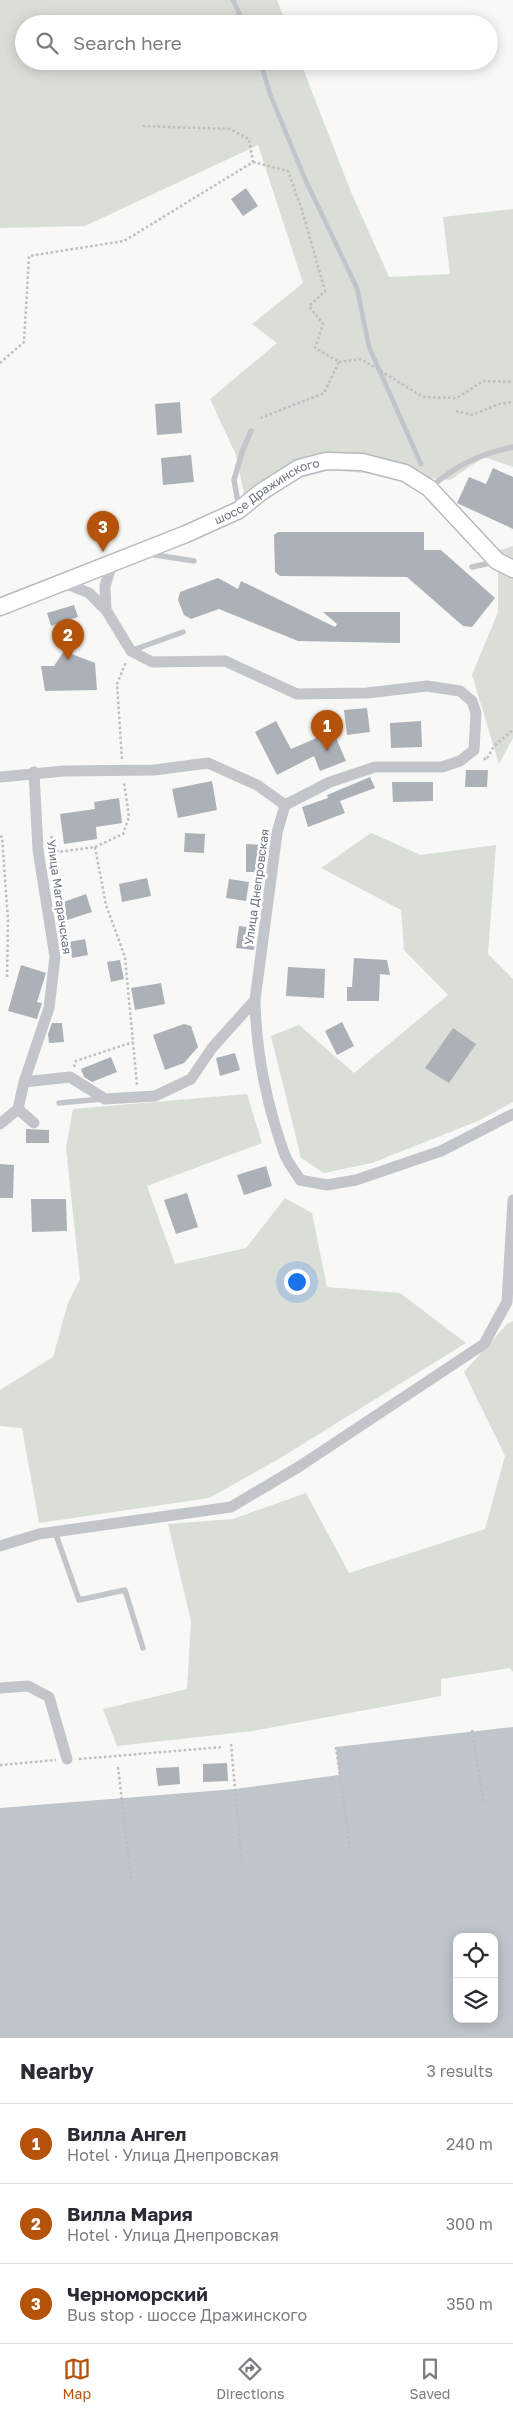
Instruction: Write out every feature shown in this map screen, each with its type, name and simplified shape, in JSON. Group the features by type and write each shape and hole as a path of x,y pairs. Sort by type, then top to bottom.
{"main road":[{"name":"шоссе Дражинского","path":"0,607 141,553 239,510 261,492 299,468 326,461 362,462 405,473 429,488 497,562 513,569"}],"street":[{"path":"106,610 105,586 112,564"},
{"path":"0,777 34,772 154,770 208,763 257,785 285,805 330,782 375,767 442,767 460,760 474,750 476,713 472,701 460,691 427,686 367,693 297,694 225,661 152,662 131,651 106,610 89,593 64,583"},
{"name":"Улица Магарачская","path":"18,1109 24,1082 49,1008 55,957 38,850 34,772"},
{"name":"Улица Днепровская","path":"285,805 277,833 255,1000 256,1025 267,1090 284,1154 300,1180 327,1185 356,1180 441,1151 513,1114"},
{"path":"24,1082 70,1077 105,1099 155,1096 192,1079 212,1048 255,1000"},
{"path":"0,1124 18,1109 34,1123"},
{"path":"0,1546 39,1534 231,1507 300,1466 484,1344 507,1302 510,1286 513,1200"},
{"path":"0,1688 28,1686 49,1697 67,1760"}],"lane":[{"path":"239,510 234,480 242,452 251,431"},
{"path":"429,488 453,468 480,455 513,447"},
{"path":"141,553 194,561"},
{"path":"472,567 497,562"},
{"path":"131,651 183,632"},
{"path":"59,1103 105,1099"},
{"path":"55,1532 79,1600 126,1590 143,1648"}],"path":[{"path":"141,126 230,129 249,139 253,162"},
{"path":"0,363 24,342 28,256 124,241 253,162 288,172 302,210 325,292 309,306 323,324 315,348 339,362 361,359 423,397 457,398 483,382 513,382"},
{"path":"258,419 324,393 339,362"},
{"path":"456,411 472,415 500,404 513,402"},
{"path":"58,852 95,847 123,834 130,817 123,770 117,684 131,651"},
{"path":"474,750 486,760 494,746 513,730"},
{"path":"0,836 2,837 8,920 7,979"},
{"path":"95,847 106,904 126,957 138,1097"},
{"path":"70,1077 76,1061 133,1042"},
{"path":"472,1730 484,1803"},
{"path":"231,1744 242,1864"},
{"path":"0,1765 223,1747"},
{"path":"336,1747 350,1849"},
{"path":"118,1767 131,1878"}],"shaded area":[{"path":"0,0 277,0 283,15 15,15 15,70 304,70 351,192 389,277 450,274 443,217 513,209 513,467 484,457 450,480 329,470 244,494 236,455 210,399 277,343 252,324 303,283 258,145 85,226 0,228"},
{"path":"513,546 513,738 499,764 472,675 498,612 498,551"},
{"path":"371,833 421,855 496,845 488,954 513,979 513,1102 478,1121 372,1163 324,1173 301,1158 271,1036 299,1025 354,1073 448,995 404,950 401,910 321,868"},
{"path":"247,1094 262,1143 147,1186 175,1264 246,1248 285,1198 312,1213 327,1287 400,1293 466,1343 277,1460 209,1498 39,1523 22,1428 0,1426 0,1390 53,1357 68,1303 80,1279 66,1148 73,1109"},
{"path":"513,1321 513,1672 510,1668 441,1679 441,1696 253,1731 117,1746 103,1709 187,1689 191,1621 168,1524 233,1519 306,1493 349,1573 485,1529 505,1456 464,1372 507,1324"},
{"path":"513,1727 513,2038 0,2038 0,1808 235,1789 339,1775 336,1747"}],"building":[{"path":"246,188 258,206 243,216 231,199"},
{"path":"180,402 182,433 157,435 155,404"},
{"path":"191,455 194,482 163,485 161,458"},
{"path":"493,468 513,477 513,529 457,503 469,477 486,484"},
{"path":"278,532 424,532 424,550 441,550 495,598 472,627 463,626 407,577 280,576 275,572 274,535"},
{"path":"218,578 238,589 241,581 335,627 337,624 323,612 400,612 400,643 298,641 219,609 191,619 184,615 178,600 180,592"},
{"path":"74,605 78,617 51,626 47,613"},
{"path":"64,651 95,663 97,690 45,691 41,666 54,666"},
{"path":"367,708 370,732 347,735 344,710"},
{"path":"276,721 291,749 333,731 346,761 320,771 314,756 277,775 255,732"},
{"path":"421,721 422,747 391,748 390,723"},
{"path":"466,770 488,770 487,787 465,787"},
{"path":"370,777 375,788 340,801 345,813 308,827 302,807 328,798 327,795"},
{"path":"212,781 217,810 178,818 172,789"},
{"path":"392,782 433,782 433,801 393,802"},
{"path":"119,798 122,823 96,827 97,839 64,844 60,814 95,809 94,802"},
{"path":"185,833 205,834 204,853 184,852"},
{"path":"246,844 264,845 263,872 246,872"},
{"path":"147,878 151,896 122,902 119,884"},
{"path":"229,879 249,882 246,901 226,898"},
{"path":"86,894 92,912 64,921 58,904"},
{"path":"239,926 257,928 254,950 236,948"},
{"path":"85,939 88,955 72,958 69,942"},
{"path":"354,958 387,960 390,975 380,974 379,1001 347,1001 347,987 352,987"},
{"path":"120,960 124,979 111,982 107,962"},
{"path":"21,965 46,973 37,1002 42,1003 37,1019 8,1011"},
{"path":"288,967 325,969 324,998 286,996"},
{"path":"161,983 165,1004 135,1010 131,988"},
{"path":"342,1022 354,1046 337,1055 325,1031"},
{"path":"52,1023 62,1023 64,1042 49,1043 48,1034"},
{"path":"184,1024 191,1026 198,1047 184,1063 165,1070 153,1035"},
{"path":"453,1028 476,1044 449,1083 425,1068"},
{"path":"235,1053 240,1070 220,1076 216,1058"},
{"path":"111,1057 117,1072 92,1082 84,1077 81,1069"},
{"path":"26,1129 49,1130 49,1143 26,1143"},
{"path":"0,1164 14,1165 13,1198 0,1198"},
{"path":"266,1166 272,1186 244,1195 237,1175"},
{"path":"187,1193 198,1227 176,1234 164,1200"},
{"path":"31,1199 66,1199 67,1231 32,1232"},
{"path":"227,1763 228,1781 203,1782 203,1764"},
{"path":"179,1767 180,1784 158,1786 156,1768"}],"waterway":[{"path":"233,0 240,15"},
{"path":"263,70 270,94 305,179 357,288 369,347 421,464"}],"place":[{"name":"Черноморский","path":"103,552"},
{"name":"Вилла Мария","path":"68,660"},
{"name":"Вилла Ангел","path":"327,751"}]}
